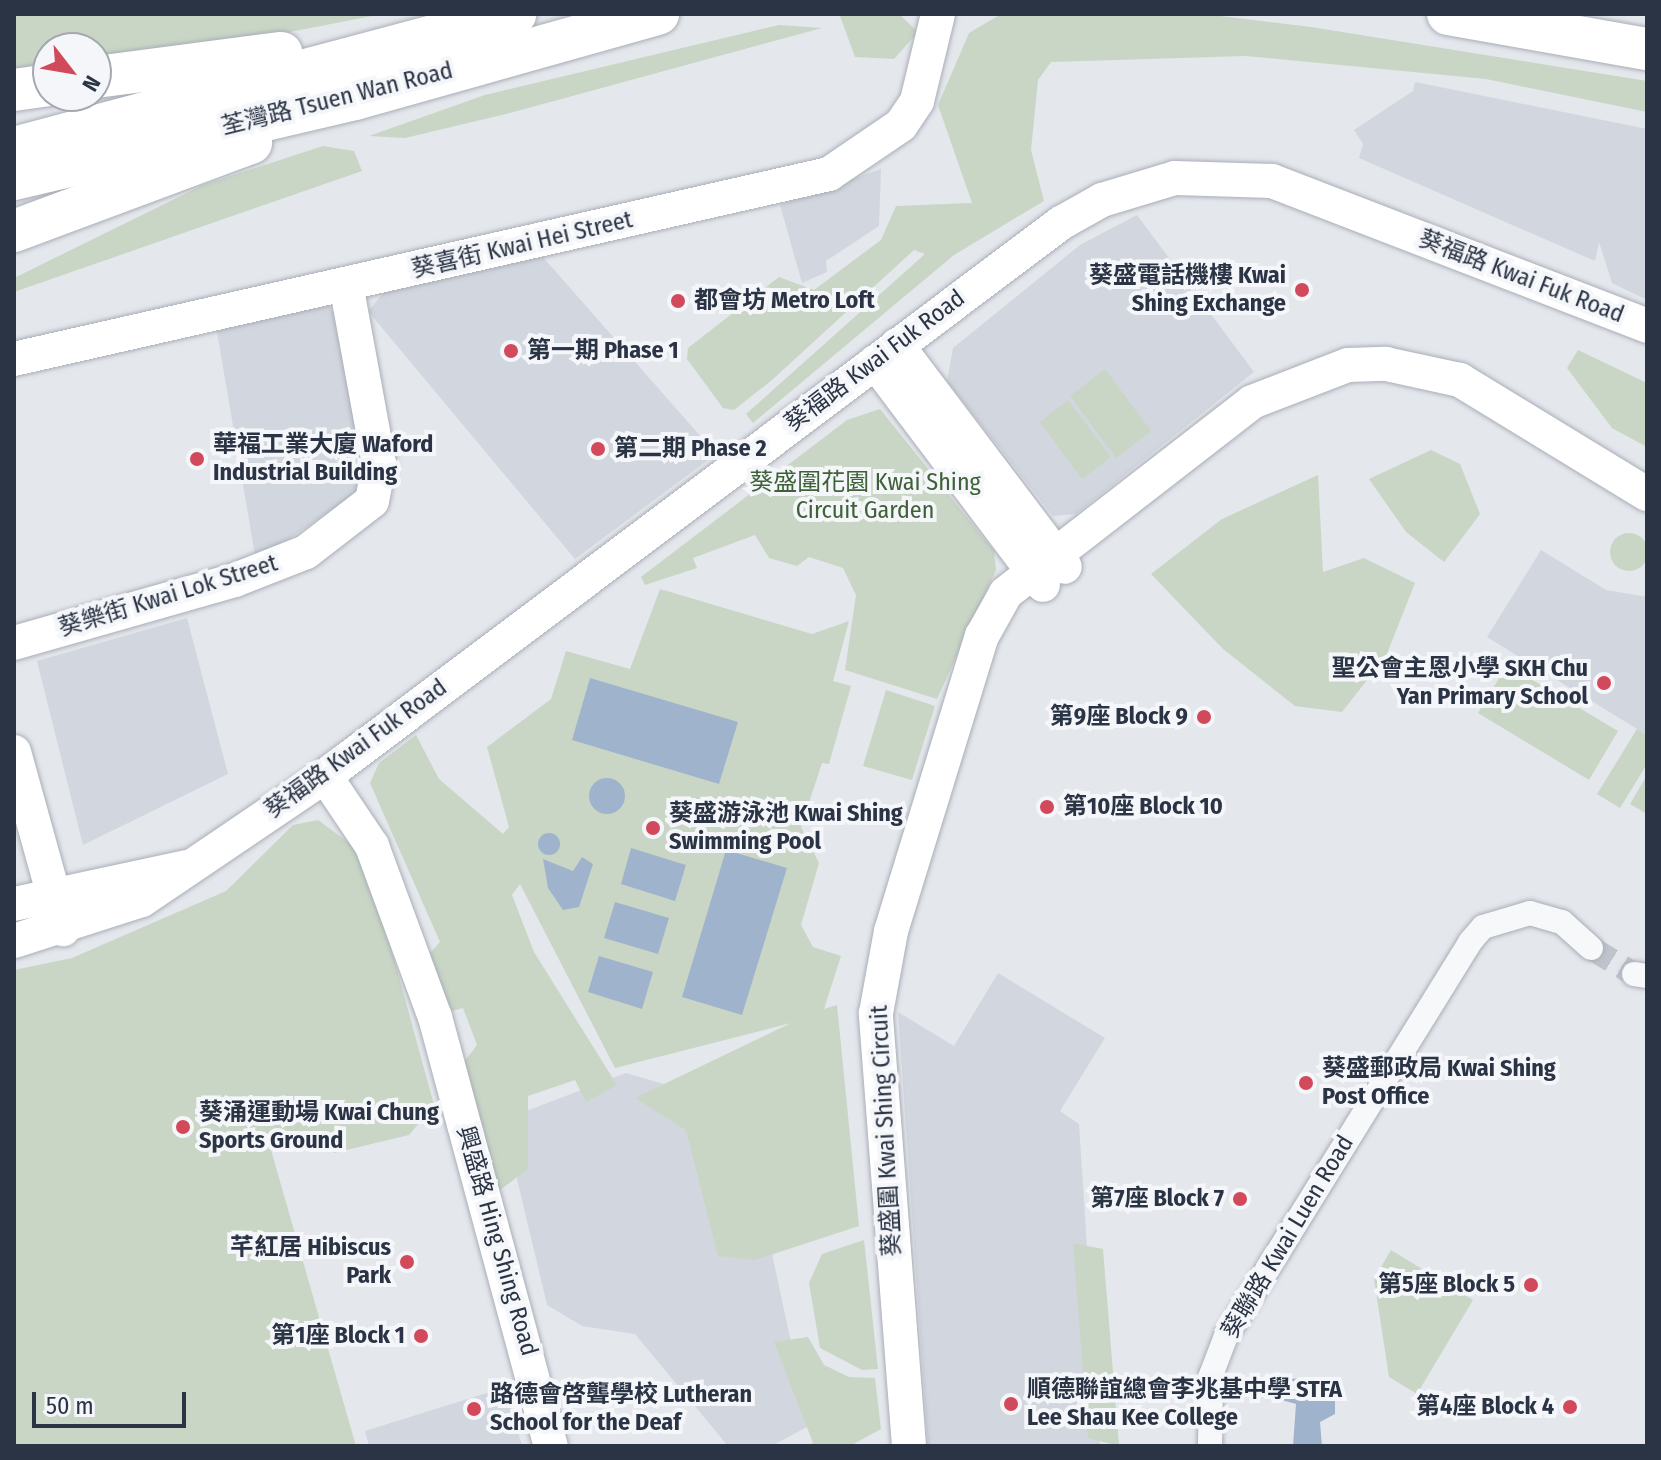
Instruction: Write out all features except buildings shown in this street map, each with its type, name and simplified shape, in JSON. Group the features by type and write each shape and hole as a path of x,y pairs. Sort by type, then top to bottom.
{"highway":[{"name":"荃灣路 Tsuen Wan Road","path":"14,148 371,49 515,14"},
{"name":"荃灣路 Tsuen Wan Road","path":"14,179 355,99 658,14"},
{"path":"1448,14 1647,49"},
{"path":"112,75 323,48 371,49"},
{"path":"14,231 355,99"}],"street":[{"name":"葵喜街 Kwai Hei Street","path":"14,359 829,174 901,125 917,101 938,14"},
{"name":"葵福路 Kwai Fuk Road","path":"14,941 63,929 142,900 186,867 325,776 886,353 1102,200 1175,178 1229,175 1330,201 1647,326"},
{"name":"葵樂街 Kwai Lok Street","path":"14,643 235,580 306,552 372,501 379,464 346,284"},
{"path":"886,353 1048,568"},
{"name":"葵盛圍 Kwai Shing Circuit","path":"909,1446 876,1013 891,931 971,686 982,636 1006,593 1048,568 1272,390 1312,373 1386,364 1460,380 1647,494"},
{"path":"14,752 63,929"},
{"name":"興盛路 Hing Shing Road","path":"325,776 372,846 435,1017 551,1446"},
{"name":"葵福路 Kwai Fuk Road","path":"14,904 186,867"},
{"name":"葵聯路 Kwai Luen Road","path":"1210,1446 1211,1375 1226,1336 1470,942 1483,927 1530,913 1590,939"}],"shaded area":[{"path":"1415,82 1647,129 1647,300 1612,283 1599,242 1595,261 1359,158 1363,144 1354,130 1413,91"},
{"path":"881,169 879,226 826,261 827,272 802,283 780,205"},
{"path":"1137,215 1254,372 1076,514 1053,516 947,381 953,348 1080,245"},
{"path":"542,256 716,454 575,559 368,311 386,290"},
{"path":"327,304 350,337 370,454 361,490 256,561 216,326"},
{"name":"聖公會主恩小學 SKH Chu Yan Primary School","path":"1541,550 1606,590 1647,597 1647,735 1487,637"},
{"path":"187,618 228,774 83,845 37,661"},
{"path":"998,973 1105,1038 1060,1111 1079,1124 1100,1446 928,1446 898,1012 954,1046"},
{"path":"626,1073 694,1093 771,1249 809,1426 771,1446 728,1446 635,1334 582,1326 547,1305 503,1120"},
{"name":"路德會啓聾學校 Lutheran School for the Deaf","path":"506,1387 522,1446 369,1446 365,1431"}],"green space":[{"path":"14,14 382,14 112,67 112,32 32,32 32,81 14,84"},
{"path":"899,14 918,32 894,59 855,57 840,16"},
{"path":"1001,14 1204,14 1311,27 1647,81 1647,112 1486,79 1246,56 1051,62 1038,80 1031,150 1044,201 954,255 753,423 746,414 925,254 914,250 772,380 734,410 723,408 687,359 688,348 779,277 814,290 881,240 896,206 972,203 938,105 969,33"},
{"path":"779,25 822,28 510,113 405,138 369,136 485,95"},
{"path":"323,146 354,151 362,171 14,292 14,278 203,185"},
{"path":"1578,350 1647,383 1647,447 1612,428 1567,368"},
{"path":"1105,369 1151,431 1116,458 1070,396"},
{"path":"1068,400 1111,457 1082,479 1040,422"},
{"name":"葵盛圍花園 Kwai Shing Circuit Garden","path":"880,409 994,551 996,570 937,699 845,670 856,595 843,568 809,557 797,566 769,558 755,535 693,558 697,568 645,585 641,577 847,420"},
{"path":"1431,450 1460,464 1480,514 1444,562 1406,532 1369,479"},
{"path":"1318,475 1323,572 1364,558 1415,583 1386,656 1342,712 1295,706 1223,649 1151,574 1222,519"},
{"path":"1629,533 1642,539 1648,552 1642,565 1629,571 1616,565 1610,552 1616,539"},
{"name":"葵盛游泳池 Kwai Shing Swimming Pool","path":"660,589 812,634 849,621 833,681 851,686 829,764 822,763 801,827 819,863 801,925 813,947 841,956 824,1009 837,1005 859,1226 755,1260 718,1256 686,1130 635,1098 791,1023 615,1068 520,884 512,895 534,952 617,1085 586,1102 575,1080 528,1096 528,1169 492,1196 458,1070 477,1045 463,1008 445,1013 422,962 440,942 370,783 379,763 416,735 439,779 503,834 509,827 487,747 551,699 566,651 630,669"},
{"path":"1507,665 1618,731 1589,780 1478,713"},
{"path":"886,690 935,706 912,780 863,766"},
{"path":"1637,729 1647,735 1647,764 1620,808 1597,794"},
{"path":"1647,775 1647,814 1630,804"},
{"name":"葵涌運動場 Kwai Chung Sports Ground","path":"318,820 356,848 372,878 434,1105 409,1135 334,1153 329,1134 271,1150 356,1446 14,1446 14,970 72,958 226,891 293,825"},
{"path":"864,1240 878,1369 862,1370 820,1348 809,1283 822,1254"},
{"path":"1073,1243 1103,1249 1119,1446 1088,1438"},
{"path":"1391,1250 1473,1300 1417,1394 1389,1377 1374,1279"},
{"path":"808,1337 824,1365 849,1377 875,1378 881,1429 850,1446 804,1446 813,1443 774,1342"}],"water":[{"path":"590,678 738,722 719,784 572,740"},
{"path":"607,778 620,783 625,796 620,809 607,814 594,809 589,796 594,783"},
{"path":"549,833 557,836 560,844 557,852 549,855 541,852 538,844 541,836"},
{"path":"631,848 686,865 675,901 621,884"},
{"path":"726,850 787,868 742,1015 682,997"},
{"path":"582,857 593,864 579,907 563,910 548,888 543,859 573,871"},
{"path":"615,902 669,918 658,954 604,938"},
{"path":"599,956 653,972 642,1009 588,992"},
{"path":"1314,1378 1335,1394 1335,1414 1320,1422 1322,1446 1293,1446 1296,1404 1278,1399 1283,1379"}],"tunnel":[{"path":"1591,948 1634,974"}],"place":[{"name":"葵盛電話機樓 Kwai Shing Exchange","path":"1302,290"},
{"name":"都會坊 Metro Loft","path":"678,301"},
{"name":"第一期 Phase 1","path":"511,351"},
{"name":"第二期 Phase 2","path":"598,449"},
{"name":"華福工業大廈 Waford Industrial Building","path":"197,459"},
{"name":"聖公會主恩小學 SKH Chu Yan Primary School","path":"1604,683"},
{"name":"第9座 Block 9","path":"1204,717"},
{"name":"第10座 Block 10","path":"1047,807"},
{"name":"葵盛游泳池 Kwai Shing Swimming Pool","path":"653,828"},
{"name":"葵盛郵政局 Kwai Shing Post Office","path":"1306,1083"},
{"name":"葵涌運動場 Kwai Chung Sports Ground","path":"183,1127"},
{"name":"第7座 Block 7","path":"1240,1199"},
{"name":"芊紅居 Hibiscus Park","path":"407,1262"},
{"name":"第5座 Block 5","path":"1531,1285"},
{"name":"第1座 Block 1","path":"421,1336"},
{"name":"順德聯誼總會李兆基中學 STFA Lee Shau Kee College","path":"1011,1404"},
{"name":"第4座 Block 4","path":"1570,1407"},
{"name":"路德會啓聾學校 Lutheran School for the Deaf","path":"474,1409"}]}
